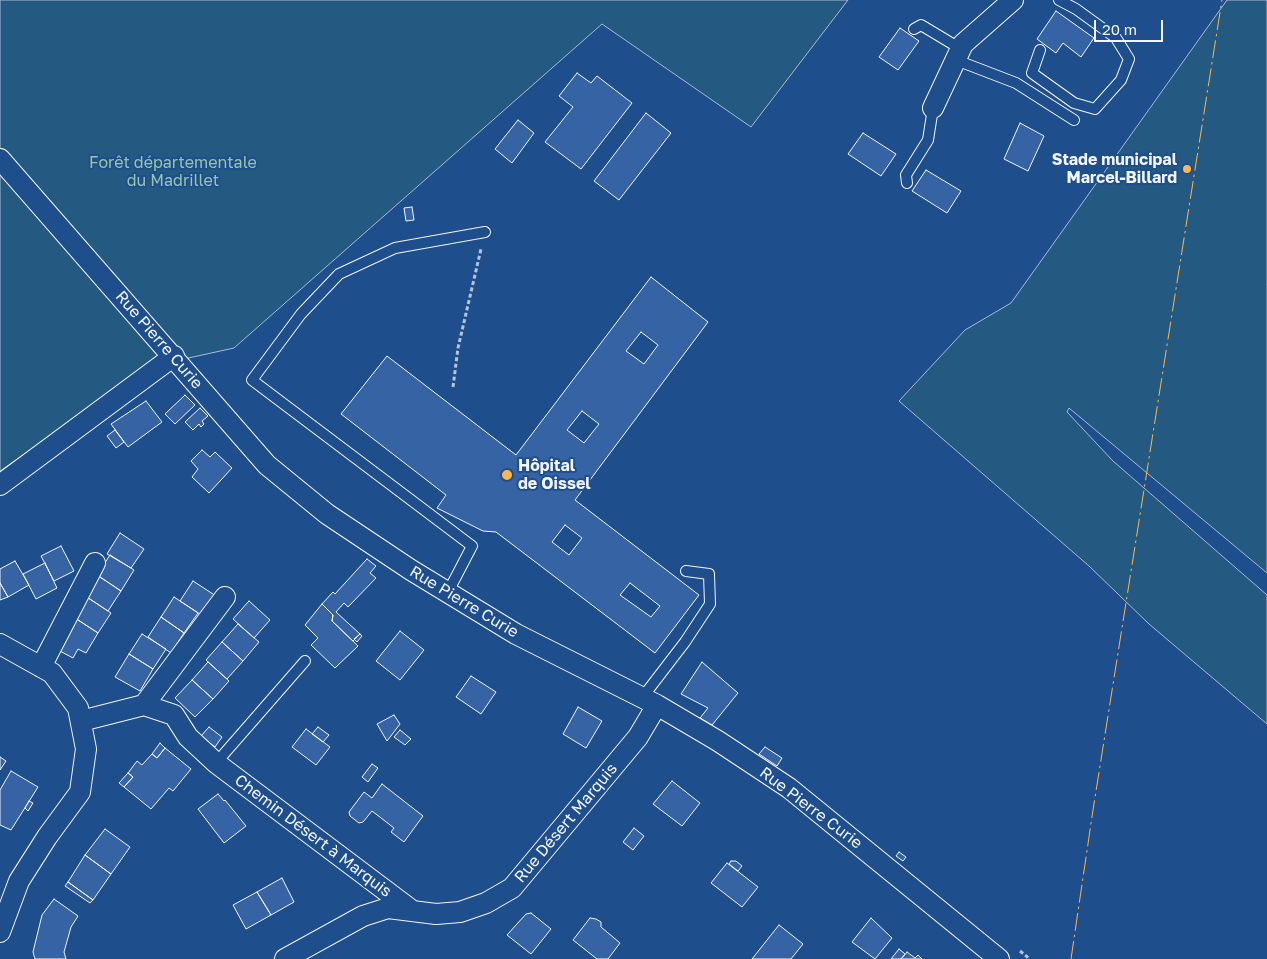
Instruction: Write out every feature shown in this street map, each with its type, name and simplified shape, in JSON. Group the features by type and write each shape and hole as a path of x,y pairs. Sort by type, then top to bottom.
{"street":[{"path":"933,108 963,44 1013,0"},
{"name":"Rue Pierre Curie","path":"0,158 267,465 327,514 516,634 649,702 718,741 789,788 999,959"},
{"path":"0,485 174,356"},
{"path":"41,667 95,563"},
{"path":"81,721 144,705 225,597"},
{"path":"0,644 52,673 78,708 86,749 80,792 47,836 19,881 0,932"},
{"name":"Rue Désert Marquis","path":"285,959 363,916 388,908 410,909 436,914 460,912 486,902 512,888 638,737 649,702"},
{"name":"Chemin Désert à Marquis","path":"144,705 174,715 188,737 216,763 410,909"}],"lane":[{"path":"1040,50 1032,73 1074,103 1095,109 1121,80 1129,58 1116,38 1059,0"},
{"path":"914,29 921,25 959,54 1016,83 1074,120"},
{"path":"908,183 906,175 928,140 933,108"},
{"path":"448,592 472,546 252,380 301,314 339,274 396,248 485,232"},
{"path":"649,702 710,604 709,574 686,572"},
{"path":"216,763 304,662"}],"path":[{"path":"453,387 458,348 485,232"}],"green space":[{"name":"Forêt départementale du Madrillet","path":"0,0 848,0 751,127 602,24 234,348 152,366 0,471"},
{"name":"Stade municipal Marcel-Billard","path":"1227,0 1267,0 1267,573 1069,408 1067,412 1113,461 1267,595 1267,724 1149,624 1089,566 899,401 965,330 1011,303"}],"building":[{"path":"1056,11 1094,38 1081,57 1063,43 1056,53 1037,39"},
{"path":"900,28 919,41 898,70 879,57"},
{"path":"577,73 591,83 597,76 632,103 581,169 545,142 573,107 559,96"},
{"path":"646,113 671,133 619,200 594,181"},
{"path":"518,120 534,133 512,163 495,149"},
{"path":"1020,123 1044,136 1028,171 1004,159"},
{"path":"863,133 896,154 881,176 848,154"},
{"path":"926,170 961,191 947,213 912,191"},
{"path":"412,207 414,220 406,221 404,208"},
{"name":"Hôpital de Oissel","path":"651,277 708,322 575,500 699,595 655,653 496,532 483,531 437,508 446,495 341,414 387,356 516,455","holes":["641,332 658,345 644,364 626,351","582,411 599,424 584,443 567,430","565,525 582,538 569,555 552,542","630,583 660,606 651,617 620,595"]},
{"path":"185,395 195,405 175,424 165,414"},
{"path":"146,401 162,422 128,447 111,424"},
{"path":"200,408 208,416 202,421 204,424 201,427 199,424 193,430 185,422"},
{"path":"115,430 124,442 116,448 107,436"},
{"path":"202,450 210,457 215,452 232,468 209,493 192,477 198,469 191,461"},
{"path":"120,533 144,549 131,568 107,554"},
{"path":"61,546 74,571 54,581 41,556"},
{"path":"110,555 134,570 121,591 97,575"},
{"path":"367,559 376,566 370,573 376,578 348,607 344,603 336,612 360,634 353,641 332,621 333,615 322,604 333,592 335,594"},
{"path":"15,561 29,585 8,597 0,583 0,569"},
{"path":"45,563 57,588 36,599 23,574"},
{"path":"97,575 121,591 108,611 85,596"},
{"path":"193,581 216,596 203,616 180,601"},
{"path":"0,583 8,597 0,600"},
{"path":"87,597 111,613 98,633 75,618"},
{"path":"174,597 198,613 184,633 161,617"},
{"path":"249,601 270,620 254,638 233,619"},
{"path":"322,604 333,615 332,621 358,646 335,668 311,645 318,638 305,625"},
{"path":"161,617 184,633 171,653 148,637"},
{"path":"75,618 98,633 86,653 78,649 73,658 58,650"},
{"path":"238,624 259,642 243,661 222,642"},
{"path":"400,631 424,650 400,680 376,661"},
{"path":"142,634 166,649 153,669 129,654"},
{"path":"360,634 362,636 357,642 354,639"},
{"path":"222,642 243,661 227,679 206,660"},
{"path":"129,654 153,669 140,691 115,677"},
{"path":"208,662 229,681 213,699 192,680"},
{"path":"702,662 738,693 712,725 700,718 708,708 681,694"},
{"path":"471,676 496,692 481,714 456,697"},
{"path":"192,680 213,699 195,717 175,698"},
{"path":"578,707 602,721 586,748 563,734"},
{"path":"394,715 400,724 387,741 377,724"},
{"path":"209,727 222,737 215,747 201,736"},
{"path":"318,727 329,735 323,742 312,734"},
{"path":"306,729 330,747 316,765 292,747"},
{"path":"400,730 411,739 405,745 394,737"},
{"path":"160,743 165,748 157,758 152,754"},
{"path":"765,747 782,758 777,766 759,754"},
{"path":"165,748 191,769 173,791 169,788 151,809 124,787 133,777 128,773 137,761 142,765 152,754 157,758"},
{"path":"0,757 6,761 0,770"},
{"path":"372,764 378,768 368,782 362,777"},
{"path":"11,771 38,787 11,830 0,825 0,790"},
{"path":"128,773 133,777 124,787 119,783"},
{"path":"672,781 700,803 682,826 653,804"},
{"path":"382,784 423,816 404,842 391,832 394,828 372,811 363,822 359,823 350,816 349,812 364,792 372,798"},
{"path":"218,794 246,826 224,843 198,809"},
{"path":"29,801 33,803 28,811 25,808"},
{"path":"634,828 644,836 633,850 623,842"},
{"path":"105,829 130,847 111,874 85,855"},
{"path":"899,852 906,857 903,861 896,856"},
{"path":"85,855 111,874 93,900 68,882"},
{"path":"731,861 736,861 742,866 738,871 729,864"},
{"path":"727,863 758,887 742,907 711,883"},
{"path":"282,878 294,902 271,915 257,892"},
{"path":"68,882 93,900 90,903 65,886"},
{"path":"257,892 271,915 246,929 233,905"},
{"path":"54,899 78,916 71,927 64,952 66,959 35,959 33,952 42,915"},
{"path":"531,913 551,929 531,954 507,935 526,914"},
{"path":"590,918 601,922 601,927 620,943 608,959 597,959 573,940"},
{"path":"871,918 892,938 875,959 852,942"},
{"path":"779,925 803,944 791,959 752,959"},
{"path":"899,949 905,954 901,959 891,959"},
{"path":"907,952 915,958 918,955 922,959 901,959"}],"power":[{"path":"1071,959 1222,0"}],"place":[{"name":"Stade municipal Marcel-Billard","path":"1187,169"},
{"name":"Hôpital de Oissel","path":"507,475"}]}
